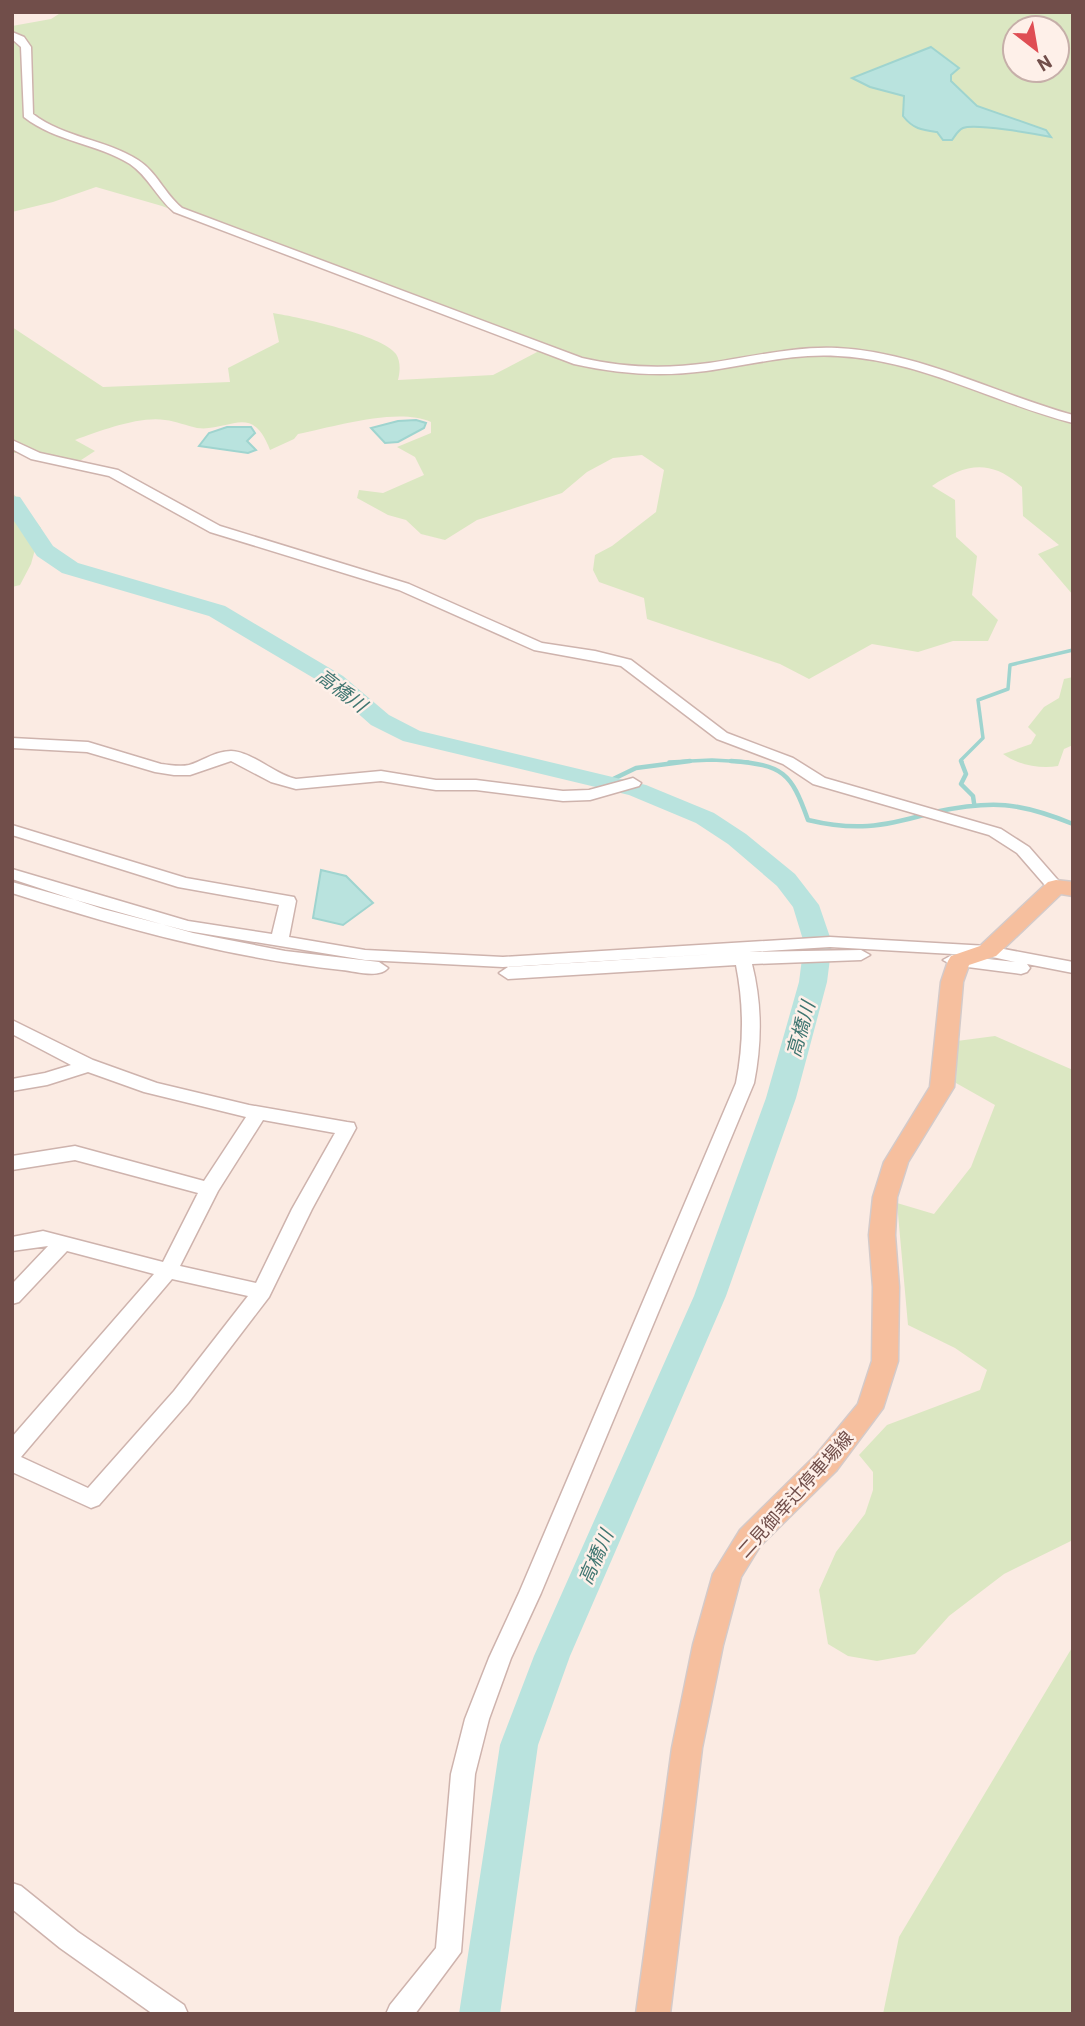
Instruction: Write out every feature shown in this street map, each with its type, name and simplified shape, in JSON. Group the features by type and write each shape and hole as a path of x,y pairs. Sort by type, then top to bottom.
{"main road":[{"path":"959,961 988,950 1064,888"},
{"name":"二見御幸辻停車場線","path":"653,2014 687,1748 708,1645 727,1574 750,1538 826,1463 870,1408 885,1361 886,1287 882,1235 885,1197 896,1162 942,1087 950,995 959,961"}],"street":[{"path":"12,35 21,39 26,47 28,115 48,130 110,151 136,163 147,172 166,201 178,210 578,362 624,370 662,371 809,352 860,353 934,369 1073,419"},
{"path":"12,444 36,456 113,473 215,529 306,559 404,586 540,647 595,655 626,663 722,736 777,755 819,781 995,832 1023,850 1064,888"},
{"path":"12,743 88,747 160,769 174,770 190,770 224,756 234,756 277,779 296,784 381,776 436,785 476,785 563,796 590,794 633,783"},
{"path":"12,830 174,880 246,896 288,901 279,943"},
{"path":"12,874 109,905 188,926 365,955 503,962 830,949 988,950 1073,968"},
{"path":"12,887 94,914 166,933 273,955 349,966 497,974 585,971 741,953"},
{"path":"830,949 1013,967 1073,979"},
{"path":"399,2014 448,1952 463,1774 477,1719 500,1658 530,1593 745,1083 754,1036 751,998 741,953"},
{"path":"12,1026 89,1065 257,1115 347,1128 302,1209 262,1292 181,1397 91,1499 12,1462"},
{"path":"12,1085 47,1079 89,1065"},
{"path":"12,1452 168,1271 209,1189 257,1115"},
{"path":"12,1163 75,1153 209,1189"},
{"path":"12,1244 43,1238 168,1271 262,1292"},
{"path":"12,1297 62,1244"},
{"path":"12,1894 69,1940 175,2014"}],"green space":[{"path":"62,12 1073,12 1073,595 1038,554 1059,545 1023,516 1022,487 988,468 967,469 932,486 955,500 956,537 977,556 972,595 998,620 988,641 953,641 918,652 872,644 809,679 780,664 647,619 644,598 599,582 593,570 595,555 612,546 656,512 664,470 642,455 613,458 587,472 562,493 477,520 445,540 421,534 406,520 388,515 357,498 359,490 383,493 424,475 415,457 397,447 431,433 431,422 417,418 383,417 347,423 298,434 294,439 270,450 263,435 248,423 197,428 169,421 143,420 75,440 95,451 78,462 41,453 12,453 12,327 103,387 230,382 228,368 279,342 273,313 339,328 375,340 396,354 400,370 398,380 493,375 539,351 162,206 96,187 53,202 12,212 12,26 51,19"},
{"path":"12,492 41,528 31,564 20,585 12,587"},
{"path":"1073,677 1073,745 1064,749 1058,766 1029,765 1003,754 1031,744 1036,735 1028,727 1044,707 1059,698 1064,679"},
{"path":"995,1036 1073,1070 1073,1540 1004,1574 949,1616 915,1654 877,1661 848,1656 828,1644 819,1590 836,1552 865,1514 873,1490 873,1472 859,1455 887,1425 980,1390 987,1370 955,1348 908,1325 897,1203 934,1214 971,1167 995,1105 956,1083 957,1041"},
{"path":"1073,1646 1073,2014 883,2014 899,1937"}],"water":[{"path":"931,47 959,68 951,75 951,81 977,106 1046,130 1051,137 970,127 961,129 952,140 943,140 937,132 910,124 903,116 904,96 870,87 852,78"},
{"path":"416,420 426,423 424,428 398,442 385,443 371,428 398,421"},
{"path":"227,427 251,427 255,433 247,441 256,450 248,453 199,446 209,433"},
{"path":"321,870 346,876 373,903 343,925 313,918"}],"waterway":[{"name":"高橋川","path":"12,502 45,551 70,568 217,611 335,681 380,720 412,736 637,790 705,818 737,839 786,880 806,905 818,943 813,982 781,1098 710,1296 552,1656 519,1745 479,2014"},
{"path":"962,762 983,738 978,700 1008,689 1010,665 1073,650"},
{"path":"607,782 636,768 690,761"},
{"path":"669,762 690,761"},
{"path":"690,761 732,761"},
{"path":"732,761 748,762"},
{"path":"732,761 763,765 783,774 796,791 808,820 840,826 868,826 927,814"},
{"path":"961,761 966,774 961,784 973,796 974,803"},
{"path":"935,812 973,806 1005,805 1037,811 1073,824"}]}
